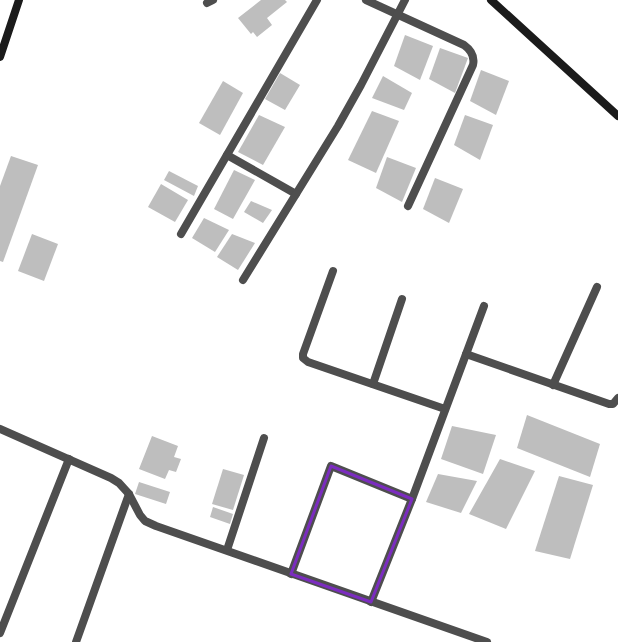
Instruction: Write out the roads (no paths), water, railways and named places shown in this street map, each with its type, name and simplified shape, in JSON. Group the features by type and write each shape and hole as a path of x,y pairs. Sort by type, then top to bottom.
{"street":[{"path":"0,56 19,0"},
{"path":"181,234 317,0"},
{"path":"366,0 464,45 471,52 474,60 408,206"},
{"path":"243,280 346,112 405,0"},
{"path":"491,0 618,116"},
{"path":"227,155 296,194"},
{"path":"333,271 303,354 304,358 308,362 445,409"},
{"path":"554,385 597,287"},
{"path":"373,384 402,299"},
{"path":"371,602 412,498 484,306"},
{"path":"466,354 608,404 613,404 618,398"},
{"path":"0,429 111,478 119,483 129,494 140,515 145,521 156,526 487,642"},
{"path":"227,550 264,438"},
{"path":"0,633 69,459"},
{"path":"291,574 331,466 412,498"},
{"path":"76,642 129,494"}]}
